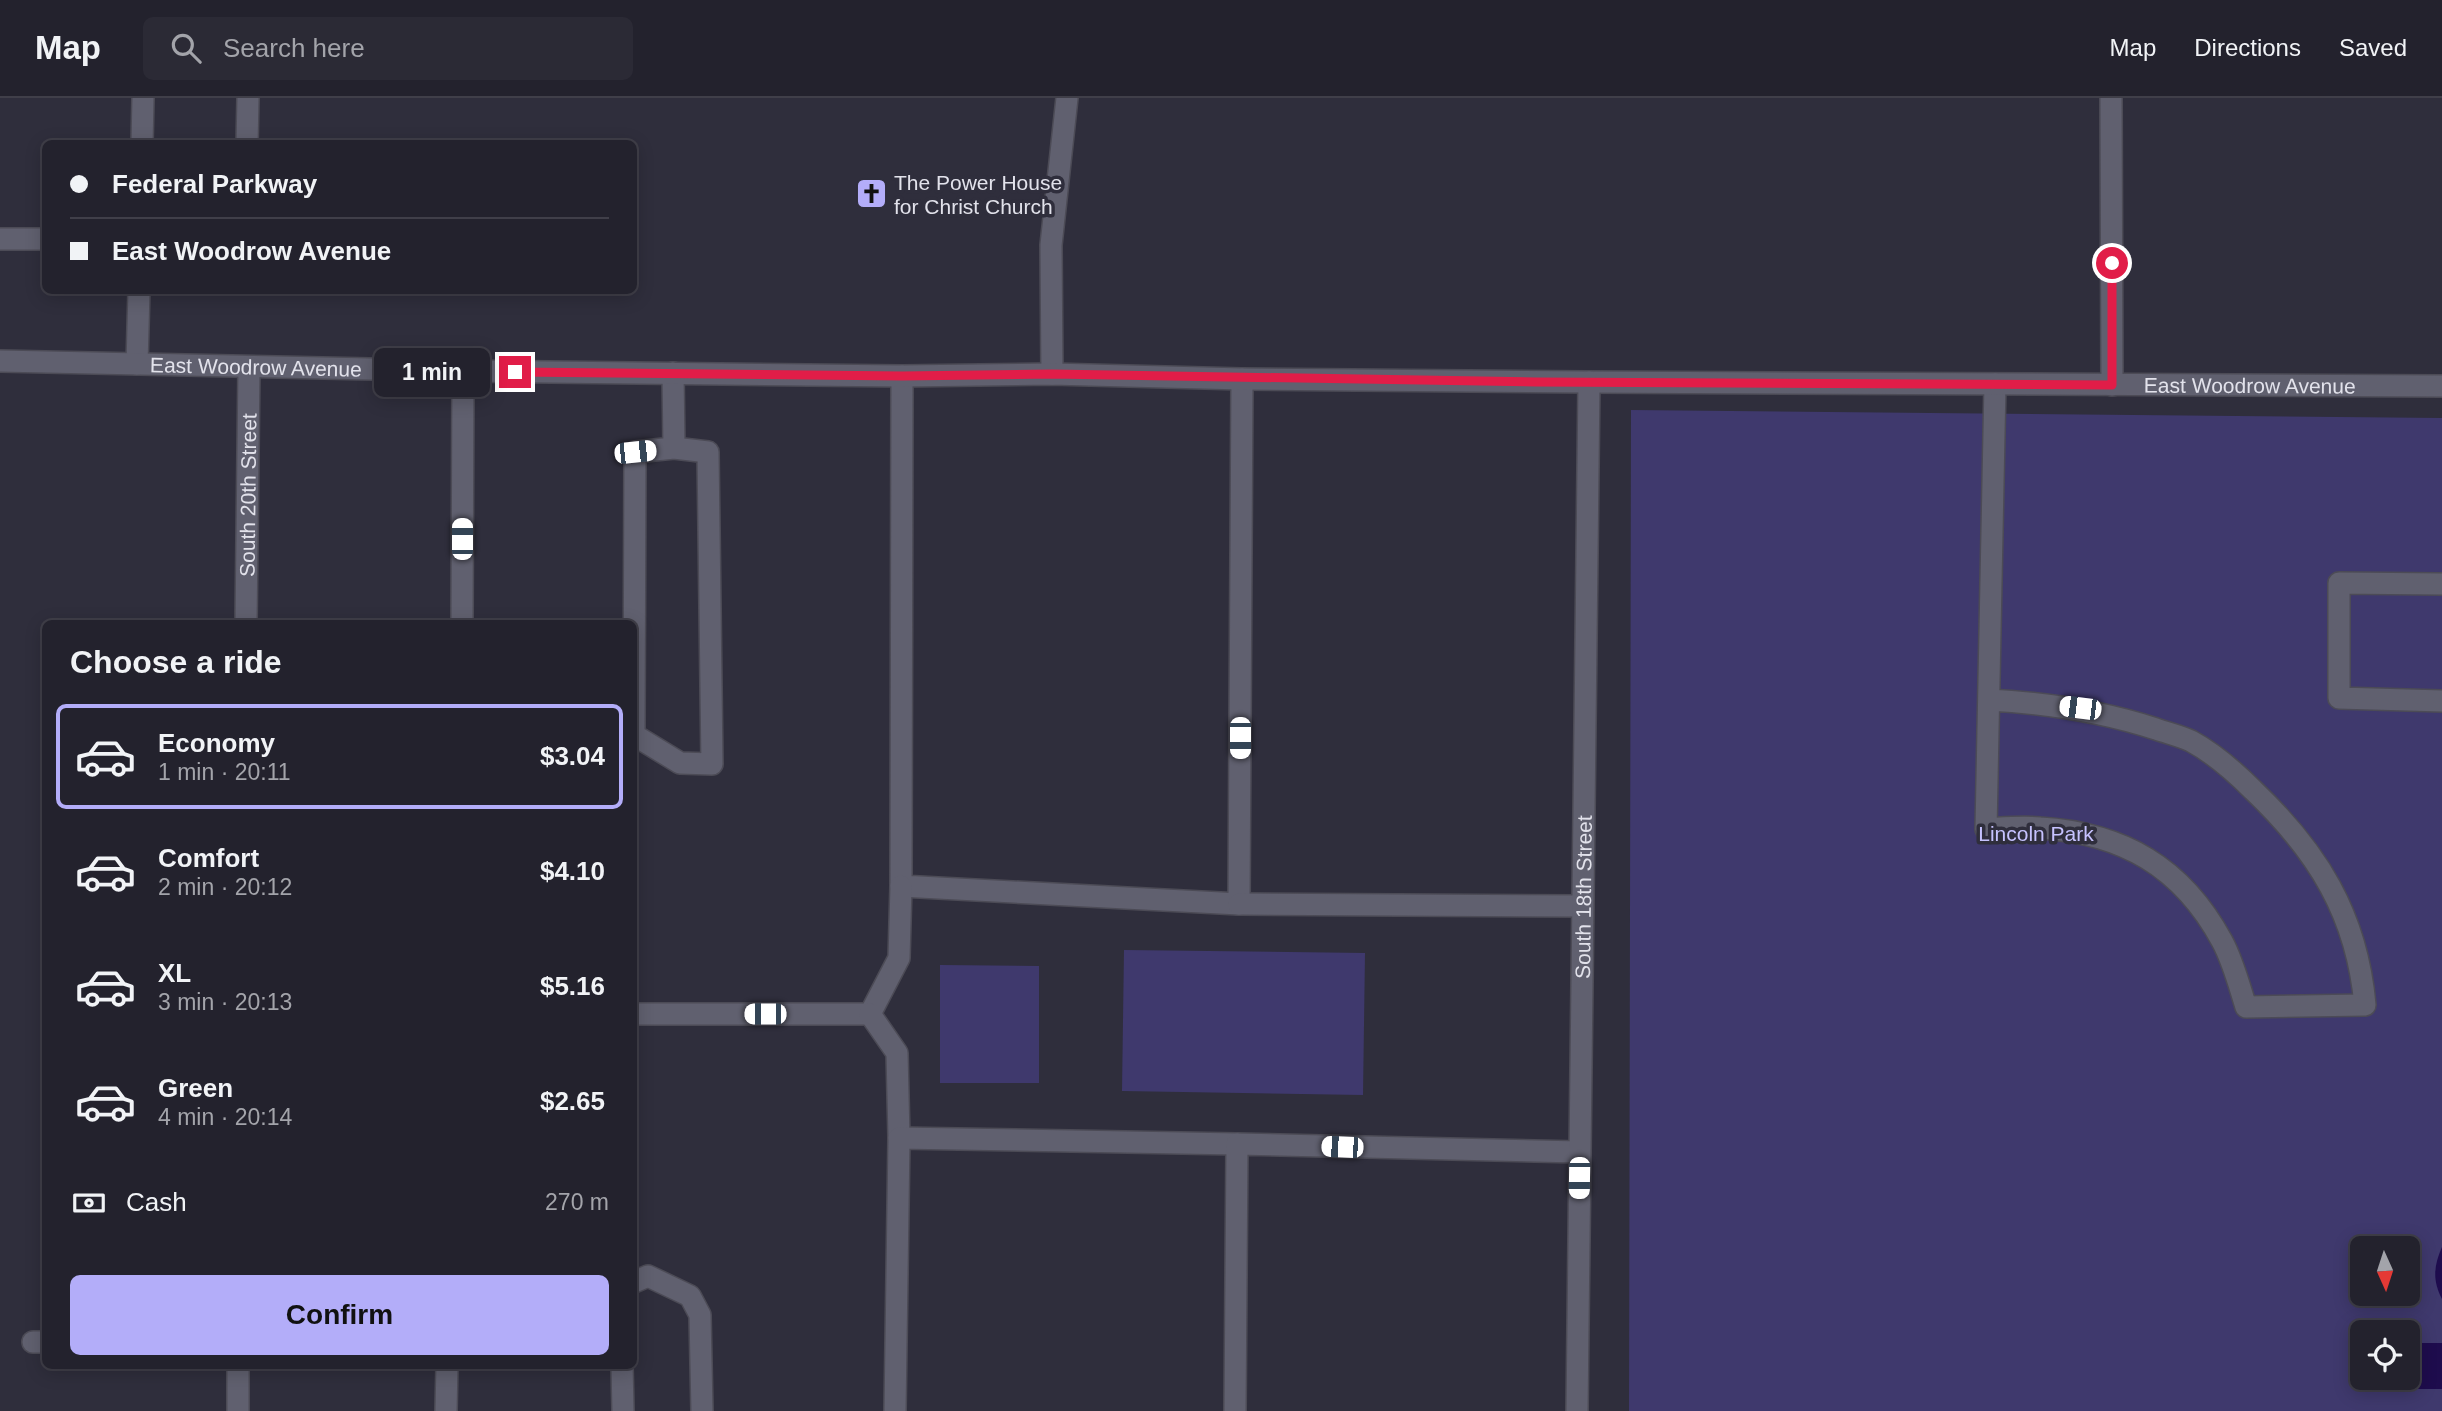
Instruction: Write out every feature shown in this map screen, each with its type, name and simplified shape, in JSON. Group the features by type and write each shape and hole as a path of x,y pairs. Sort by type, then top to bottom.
{"street":[{"path":"142,140 143,98"},
{"path":"247,140 248,98"},
{"path":"1052,374 1051,245 1067,98"},
{"path":"2111,98 2112,385"},
{"path":"0,239 42,239"},
{"path":"137,364 139,294"},
{"name":"East Woodrow Avenue","path":"0,361 463,371 902,376 1052,374 1242,379 1589,382 2442,386"},
{"name":"South 20th Street","path":"246,620 248,367"},
{"path":"462,620 463,371"},
{"path":"673,373 674,448"},
{"path":"870,1014 899,958 902,376"},
{"path":"1239,904 1242,379"},
{"name":"South 18th Street","path":"1577,1411 1589,382"},
{"path":"1989,700 2080,708 2139,724 2190,741 2235,773 2280,816 2310,851 2327,881 2349,927 2362,971 2365,1005 2246,1007 2223,942 2185,887 2159,864 2126,846 2083,833 2039,828 1986,829 1995,384"},
{"path":"634,620 635,452 674,448 708,452 712,764 680,763 637,737"},
{"path":"2442,584 2339,583 2339,698 2442,701"},
{"path":"901,886 1239,904 1582,906"},
{"path":"637,1014 870,1014"},
{"path":"870,1014 897,1053 899,1138 895,1411"},
{"path":"899,1138 1579,1152"},
{"path":"1236,1411 1237,1144"},
{"path":"637,1281 648,1276 690,1296 699,1315 702,1411"},
{"path":"238,1411 239,1369"},
{"path":"446,1411 447,1369"},
{"path":"622,1369 623,1411"}],"green space":[{"name":"Lincoln Park","path":"1631,410 2442,418 2442,1411 1629,1411"},
{"path":"1124,950 1365,953 1363,1095 1122,1091"},
{"path":"940,965 1039,966 1039,1083 940,1083"}],"shaded area":[{"path":"2442,1247 2442,1299 2435,1273"},
{"path":"2420,1343 2442,1343 2442,1389 2420,1389"}],"place":[{"name":"The Power House for Christ Church","path":"871,194"}],"route":[{"path":"515,372 902,376 1052,374 1242,379 2112,385 2112,263"}]}
